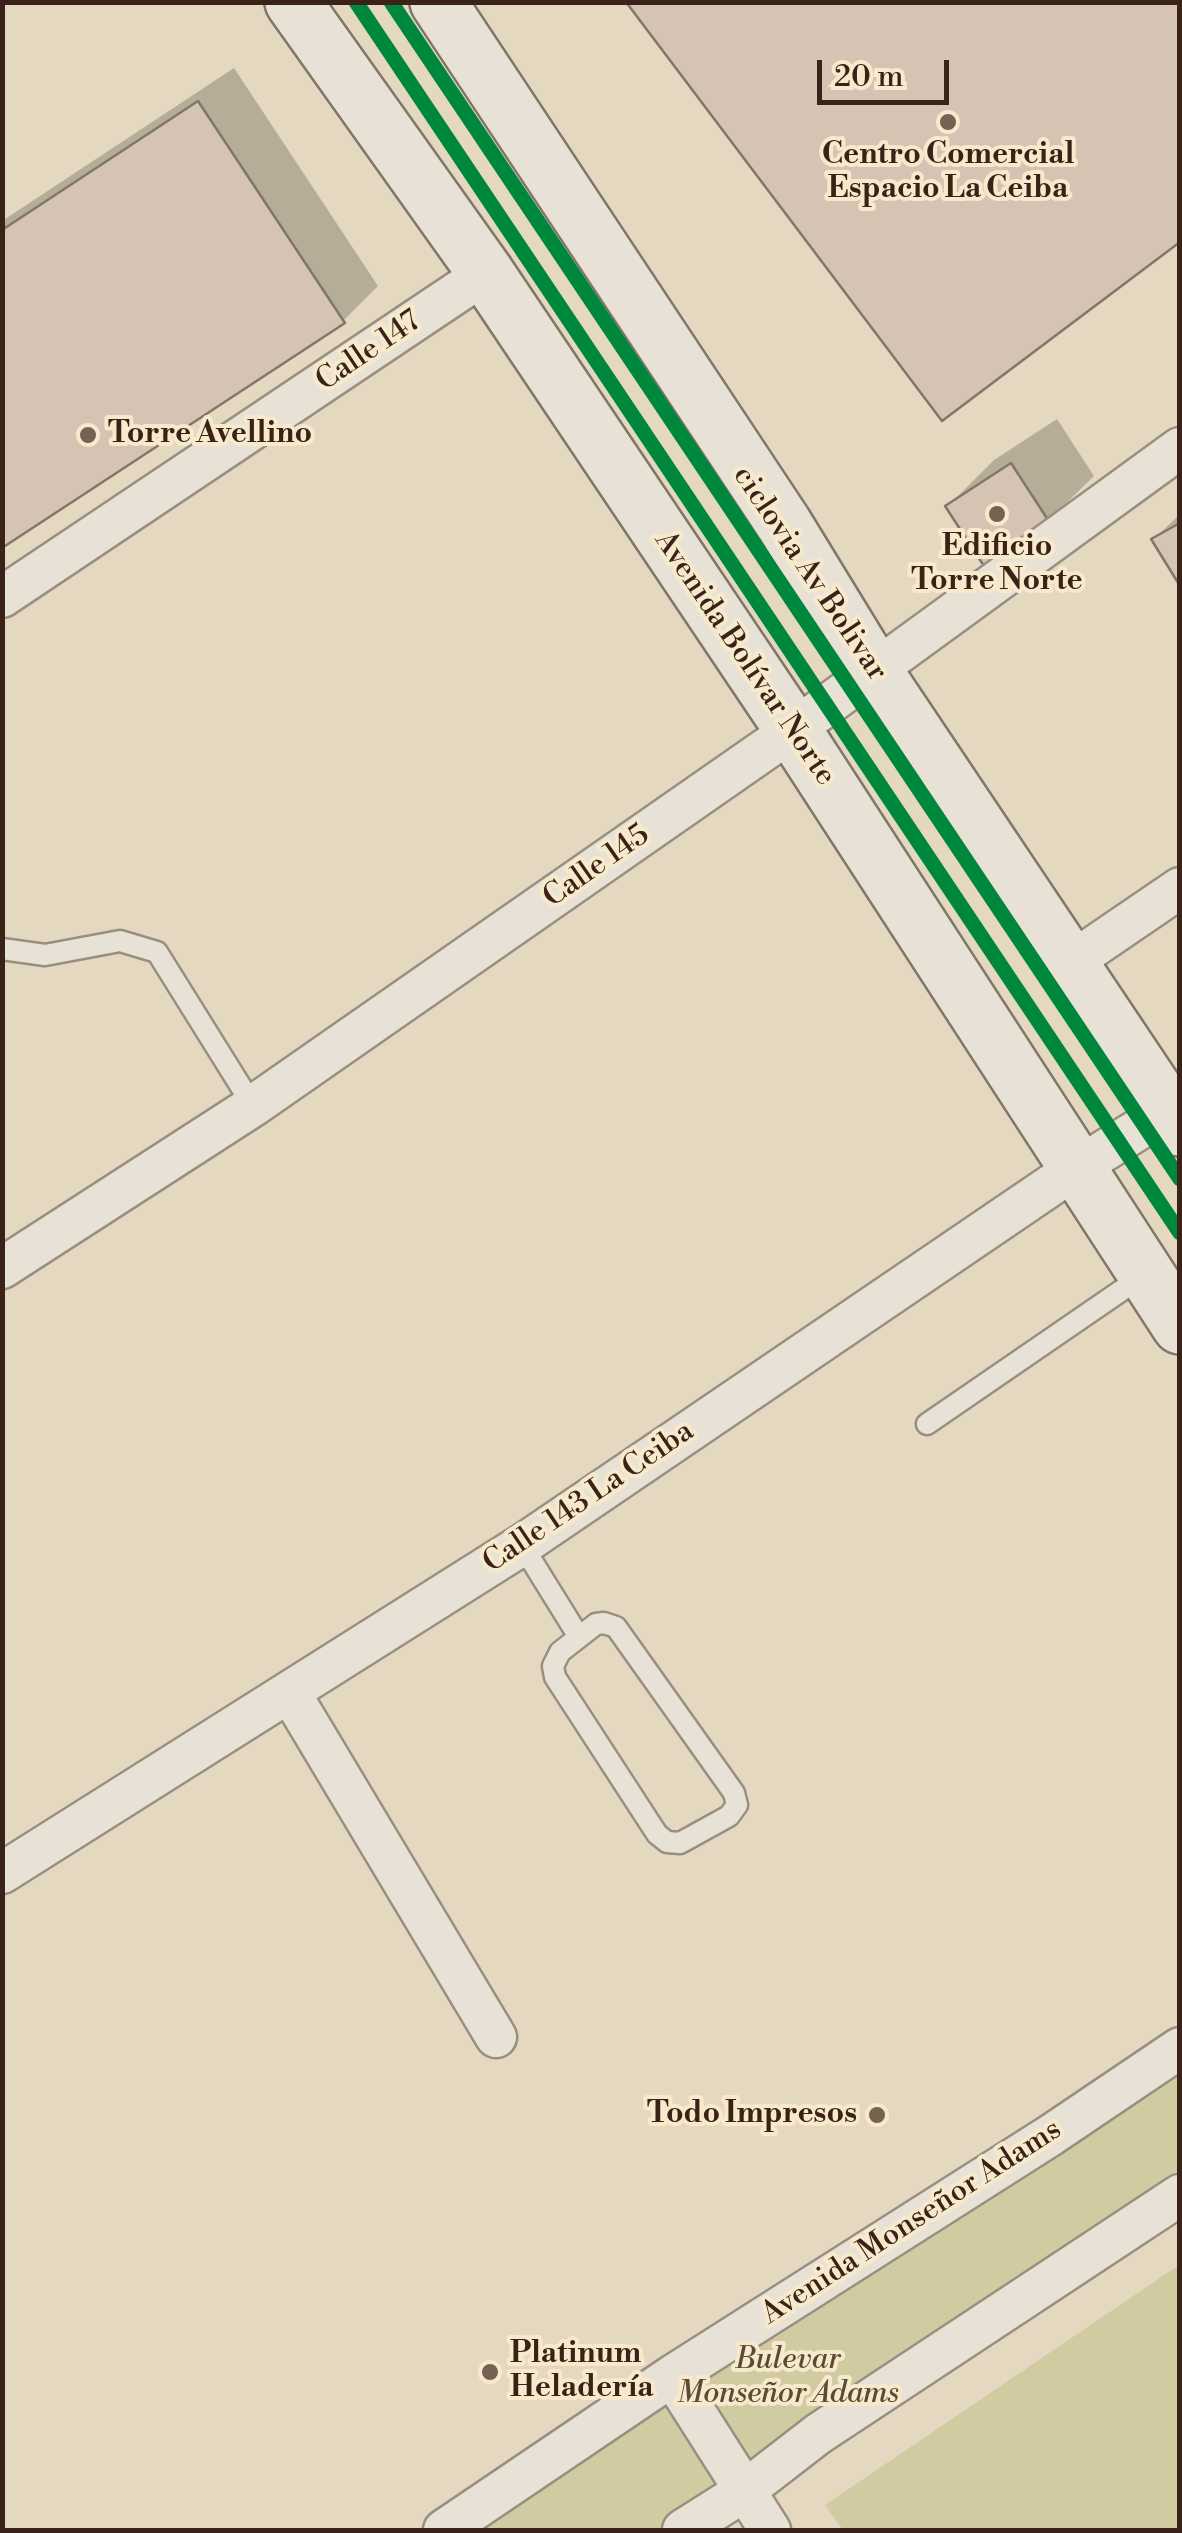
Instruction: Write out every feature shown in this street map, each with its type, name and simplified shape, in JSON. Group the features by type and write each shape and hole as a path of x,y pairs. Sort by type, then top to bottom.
{"main road":[{"name":"Avenida Bolívar Norte","path":"293,2 486,273 794,730 1180,1326"},
{"path":"438,2 708,407 874,672 1174,1119"}],"street":[{"name":"Calle 147","path":"2,597 486,273"},
{"name":"Calle 145","path":"2,1268 254,1106 794,730 1180,448"},
{"path":"1070,964 1180,888"},
{"name":"Calle 143 La Ceiba","path":"2,1873 522,1545 1075,1169 1174,1119"},
{"path":"290,1693 496,2037"},
{"name":"Avenida Monseñor Adams","path":"444,2530 672,2376 1180,2048"},
{"path":"682,2530 743,2492 818,2434 1180,2194"},
{"path":"672,2376 770,2530"}],"lane":[{"path":"2,949 45,955 120,941 157,952 254,1106"},
{"path":"927,1424 1145,1274"},
{"path":"522,1545 579,1637"},
{"path":"596,1624 616,1627 734,1793 737,1806 730,1816 680,1843 667,1842 656,1834 556,1677 552,1666 560,1652 579,1637 596,1624"}],"green space":[{"name":"Bulevar Monseñor Adams","path":"1179,2048 1179,2195 669,2530 448,2530"},
{"path":"1179,2265 1179,2530 843,2530 825,2505"}],"building":[{"name":"Centro Comercial Espacio La Ceiba","path":"626,2 1180,2 1180,242 942,421"},
{"name":"Torre Avellino","path":"198,101 345,323 2,548 2,230"},
{"name":"Edificio Torre Norte","path":"1011,463 1050,523 984,566 945,506"},
{"path":"1180,523 1180,586 1151,539"}],"cycle path":[{"path":"356,2 1180,1233"},
{"name":"ciclovia Av Bolivar","path":"391,2 1180,1179"}],"place":[{"name":"Centro Comercial Espacio La Ceiba","path":"948,122"},
{"name":"Torre Avellino","path":"88,435"},
{"name":"Edificio Torre Norte","path":"997,514"},
{"name":"Todo Impresos","path":"877,2115"},
{"name":"Platinum Heladería","path":"490,2372"}]}
